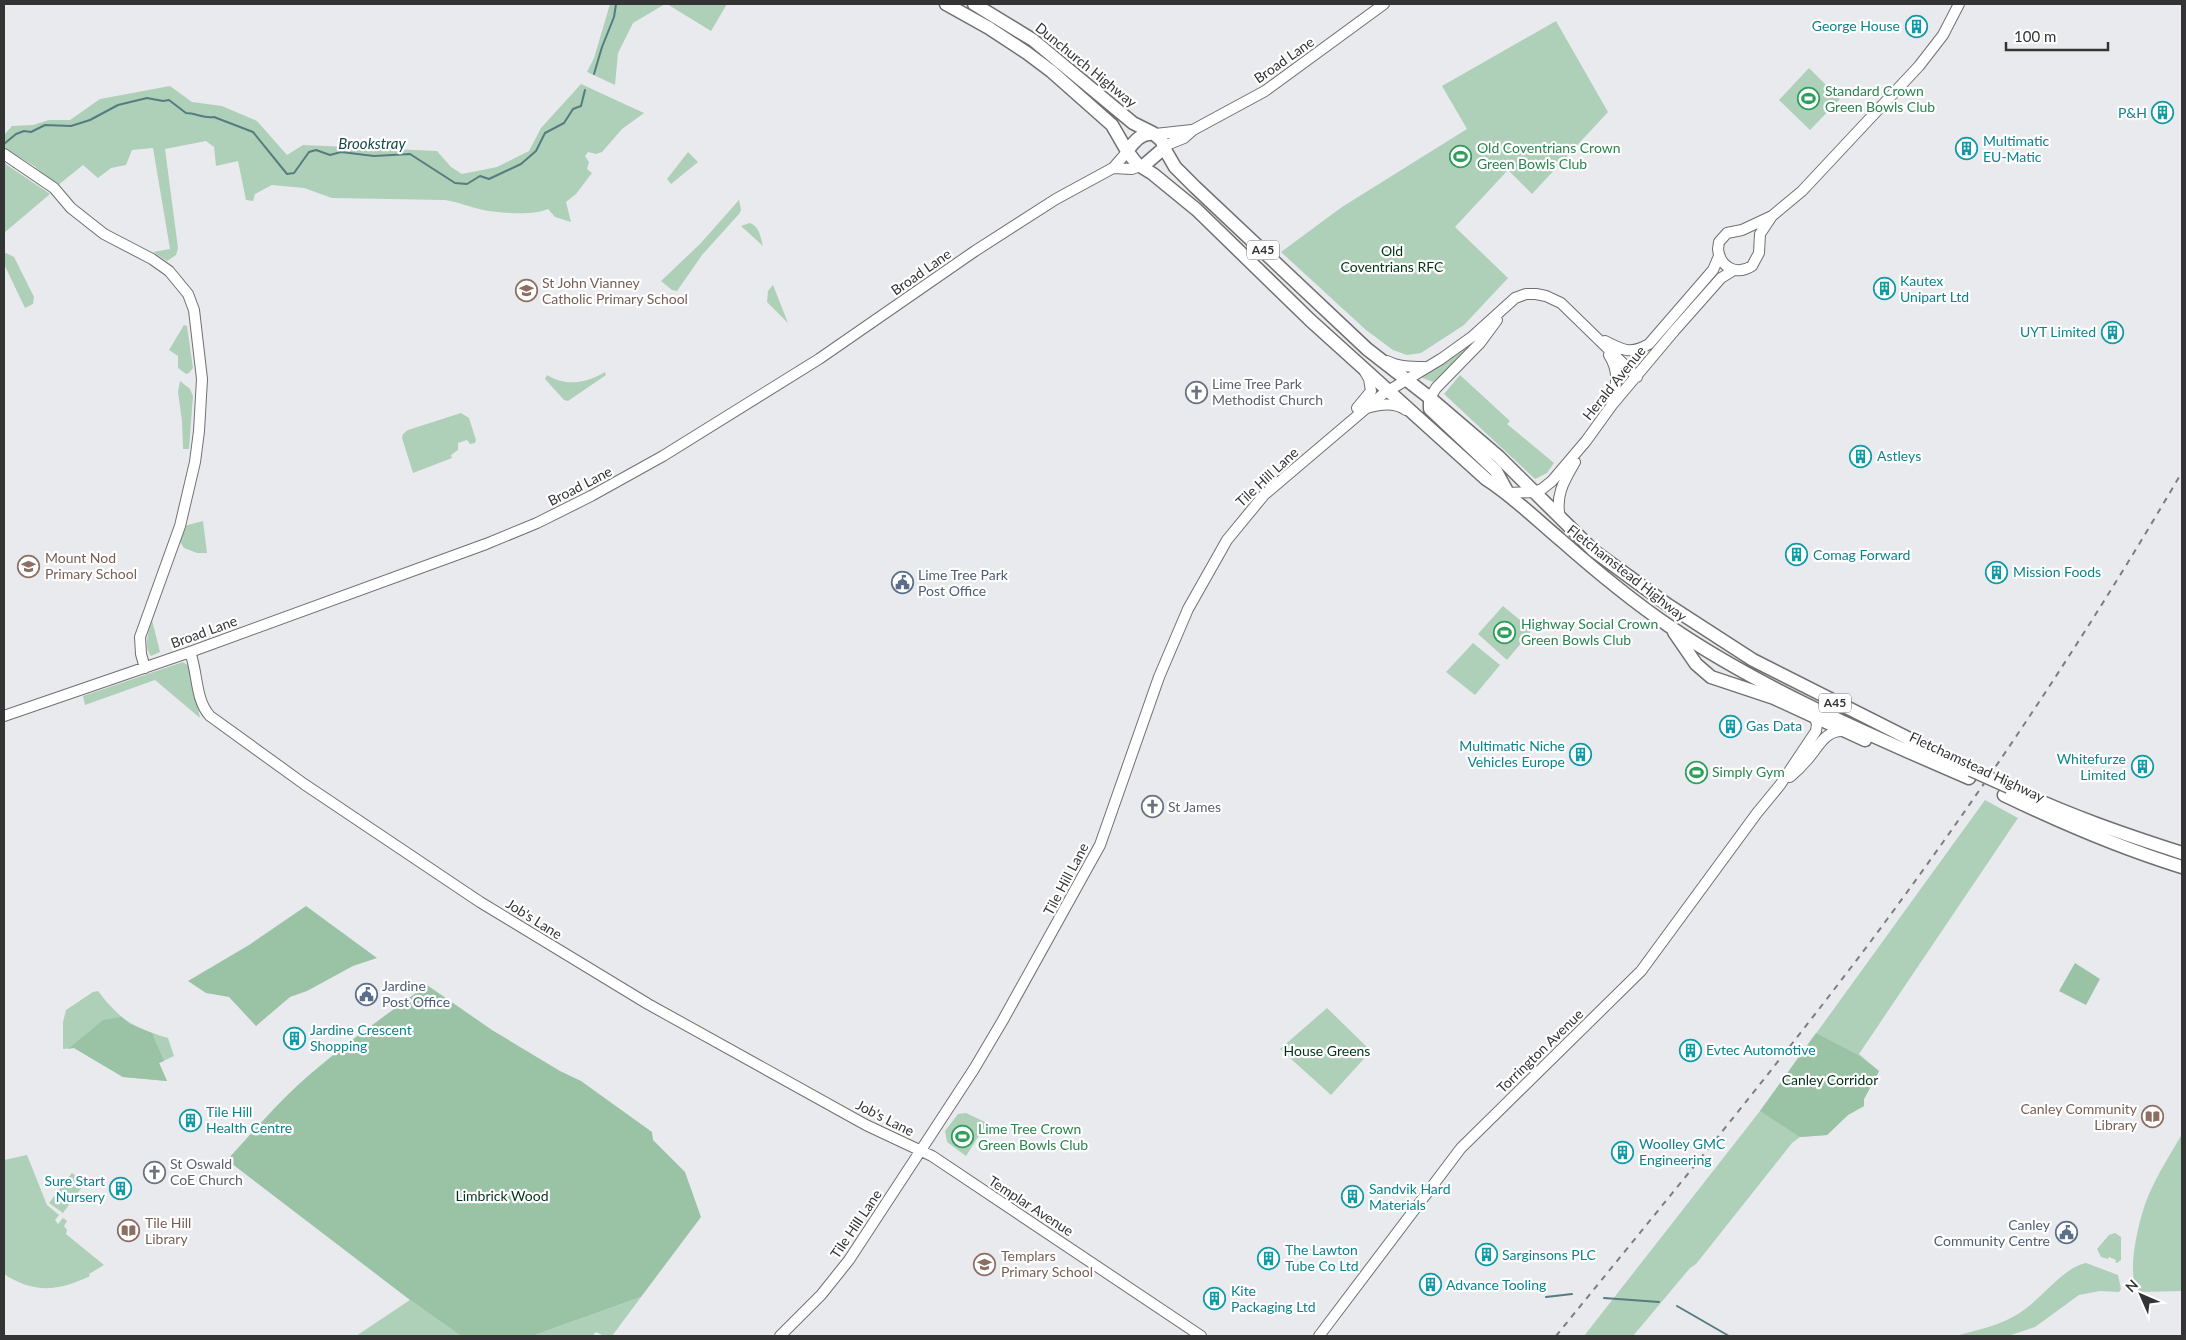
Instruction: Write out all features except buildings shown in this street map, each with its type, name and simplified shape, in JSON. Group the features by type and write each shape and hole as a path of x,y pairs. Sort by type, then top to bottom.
{"highway":[{"name":"Dunchurch Highway","path":"946,4 1027,53 1070,86 1115,128 1132,160 1141,166"},
{"name":"Dunchurch Highway","path":"974,4 985,7 1033,40 1133,123 1154,134"},
{"path":"1127,152 1140,136 1148,133 1154,134"},
{"name":"Fletchamstead Highway","path":"1154,134 1175,166 1195,187 1366,349 1430,398 1499,457 1594,551 1702,629 1753,660 2006,791 2069,827 2182,867"},
{"path":"1141,166 1164,147"},
{"name":"Fletchamstead Highway","path":"1141,166 1196,210 1276,288 1486,479 1508,493 1594,569 1669,626 1749,674 1908,752 1970,774"},
{"path":"1430,398 1430,409 1496,471 1508,493"},
{"path":"1669,626 1696,664 1711,677 1774,698 1819,728 1842,730 1871,743 1908,752"},
{"name":"Fletchamstead Highway","path":"2006,791 2105,828 2182,853"}],"street":[{"name":"Broad Lane","path":"1164,147 1184,138 1193,130 1265,91 1384,4"},
{"name":"Herald Avenue","path":"1534,492 1542,489 1552,481 1586,441 1612,404 1717,282 1734,270 1741,271 1752,266 1758,258 1758,245 1763,227 1772,216 1802,191 1920,66 1943,35 1957,6"},
{"name":"Broad Lane","path":"1154,134 1193,130"},
{"name":"Broad Lane","path":"4,716 190,652 486,544 536,523 591,496 663,456 813,363 975,251 1056,199 1112,168 1127,152"},
{"path":"4,154 54,188 76,212 104,234 152,259 169,271 186,292 194,310 202,379 197,450 183,515 140,637 141,654 145,668"},
{"name":"Broad Lane","path":"1112,168 1132,169 1141,166"},
{"name":"Herald Avenue","path":"1597,337 1623,350 1638,350 1649,344 1713,270 1719,256 1719,242 1723,237 1733,230 1742,230 1772,216"},
{"path":"1742,230 1752,235 1758,245"},
{"path":"1719,256 1726,266 1734,270"},
{"path":"1430,398 1436,388 1480,342 1515,298 1526,294 1546,296 1561,303 1637,377"},
{"name":"Tile Hill Lane","path":"780,1336 838,1276 989,1044 1090,865 1107,826 1166,658 1211,566 1238,524 1264,495 1388,390 1426,366 1441,359 1472,336 1515,298"},
{"path":"1597,337 1615,364 1617,376 1612,404"},
{"path":"1366,349 1393,364 1409,367 1426,366"},
{"name":"Tile Hill Lane","path":"1345,426 1354,411 1372,391 1369,379 1359,362"},
{"path":"1364,410 1378,405 1394,404 1402,407 1426,423"},
{"path":"1561,520 1557,505 1561,485 1586,441"},
{"path":"1508,493 1534,492"},
{"name":"Job's Lane","path":"190,652 195,665 201,702 210,716 402,851 496,912 648,1004 866,1125 920,1151"},
{"path":"1819,728 1832,732 1842,730"},
{"name":"Torrington Avenue","path":"1319,1336 1460,1149 1641,972 1757,813 1780,785 1819,728"},
{"name":"Templar Avenue","path":"920,1151 938,1160 1201,1336"}],"green space":[{"path":"610,4 665,4 633,23 618,53 615,85 587,72 594,58"},
{"path":"667,4 727,4 711,31"},
{"name":"Old Coventrians RFC","path":"1556,21 1608,112 1532,194 1508,170 1455,227 1508,278 1464,325 1421,353 1407,355 1393,350 1366,330 1281,252 1342,207 1467,129 1442,86"},
{"name":"Standard Crown Green Bowls Club","path":"1809,68 1840,99 1810,130 1779,100"},
{"path":"581,84 644,113 622,129 602,152 596,154 588,152 585,156 589,162 587,169 592,173 576,194 566,202 571,222 555,217 548,209 534,213 507,213 483,210 445,200 332,198 304,188 272,185 255,194 253,201 246,200 238,161 216,166 214,147 206,141 165,149 178,248 176,255 167,261 153,252 170,249 153,148 132,150 126,165 111,168 98,178 83,165 57,186 34,166 4,148 4,135 12,126 33,125 49,120 70,120 100,99 170,86 192,102 222,106 257,121 287,155 303,145 437,151 451,167 462,174 497,167 529,151 541,128"},
{"path":"688,152 698,162 671,184 667,179"},
{"path":"4,163 50,194 4,233"},
{"path":"739,200 741,210 739,214 702,255 677,291 672,290 661,281 700,244"},
{"path":"750,223 758,229 763,246 741,226"},
{"path":"6,253 14,257 34,297 33,304 25,308 4,264 4,254"},
{"path":"773,285 788,323 767,302 768,291"},
{"path":"184,325 187,326 193,368 186,374 178,368 178,356 169,350"},
{"path":"1482,335 1460,359 1433,382 1420,377 1467,347"},
{"path":"605,372 606,375 568,401 564,400 545,379 547,375 562,381 576,382 591,379"},
{"path":"1460,375 1510,421 1507,424 1554,463 1547,473 1535,479 1444,394"},
{"path":"180,381 190,389 193,396 189,449 183,449 178,392"},
{"path":"461,413 469,418 476,440 475,443 470,444 467,440 458,443 458,450 451,455 452,458 413,473 402,438 403,434 408,430"},
{"path":"203,521 207,553 197,553 184,548 179,540 184,526"},
{"name":"Highway Social Crown Green Bowls Club","path":"1503,606 1532,630 1507,660 1478,634"},
{"path":"152,620 160,652 151,656 147,643"},
{"name":"Highway Social Crown Green Bowls Club","path":"1473,643 1500,665 1475,695 1446,672"},
{"path":"183,662 189,666 191,671 200,718 155,680 85,705 83,696"},
{"name":"Canley Corridor","path":"1985,800 2018,818 1859,1054 1879,1071 1864,1099 1864,1106 1848,1115 1827,1135 1800,1137 1792,1143 1696,1264 1690,1268 1633,1336 1584,1336 1760,1111"},
{"path":"306,906 377,958 353,966 307,991 290,997 256,1026 229,997 206,993 188,981 249,945"},
{"path":"2075,963 2100,979 2086,1005 2059,991"},
{"name":"Limbrick Wood","path":"427,985 492,1030 560,1071 581,1081 652,1132 653,1140 685,1172 701,1217 641,1297 532,1336 461,1336 410,1300 227,1160 299,1084 345,1045"},
{"path":"98,991 113,1009 128,1022 146,1031 168,1038 174,1056 159,1063 167,1081 123,1077 74,1048 63,1049 63,1022 66,1010 93,992"},
{"name":"House Greens","path":"1327,1008 1371,1051 1331,1095 1280,1049"},
{"path":"121,1017 130,1024 152,1033 164,1061 159,1063 167,1081 123,1077 74,1048 68,1049 103,1020"},
{"path":"1816,1033 1858,1055 1879,1071 1864,1099 1864,1106 1848,1115 1827,1135 1800,1137 1760,1111"},
{"name":"Lime Tree Crown Green Bowls Club","path":"966,1113 987,1123 966,1156 947,1142 945,1131 958,1114"},
{"path":"2182,1134 2182,1291 2140,1292 2135,1285 2133,1273 2133,1259 2138,1228 2146,1201"},
{"path":"27,1155 47,1205 59,1215 55,1220 58,1224 63,1218 67,1221 64,1226 67,1230 66,1234 104,1265 89,1274 90,1276 68,1285 47,1288 26,1285 4,1274 4,1160"},
{"path":"72,1173 85,1183 63,1213 49,1203"},
{"path":"2115,1233 2121,1237 2121,1260 2117,1263 2115,1262 2116,1260 2109,1257 2108,1259 2101,1257 2097,1249 2109,1235"},
{"path":"2086,1263 2118,1275 2121,1289 2119,1292 2100,1291 2079,1295 2035,1327 2008,1336 1955,1336 1990,1327 2014,1317 2069,1271"},
{"path":"641,1297 612,1336 604,1336 596,1332 592,1336 532,1336"},
{"path":"410,1300 461,1336 356,1336"}],"waterway":[{"name":"Brookstray","path":"594,74 614,17 616,4"},
{"name":"Brookstray","path":"4,144 16,134 24,131 31,132 45,125 71,126 90,120 118,105 147,98 163,101 169,100 186,113 214,117 253,132 287,174 294,173 309,152 316,150 330,155 341,152 374,156 410,154 455,183 467,184 480,176 489,179 521,164 536,151 545,133 564,123 573,109 581,106 585,90"},
{"path":"1546,1297 1572,1294"},
{"path":"1604,1298 1659,1302"},
{"path":"1677,1306 1729,1336"}],"railway":[{"path":"1556,1336 1796,1038 1915,881 1956,824 2073,651 2182,472"}],"place":[{"name":"George House","path":"1916,26"},
{"name":"Standard Crown Green Bowls Club","path":"1809,99"},
{"name":"P&H","path":"2163,113"},
{"name":"Multimatic EU-Matic","path":"1967,149"},
{"name":"Old Coventrians Crown Green Bowls Club","path":"1461,156"},
{"name":"Kautex Unipart Ltd","path":"1884,289"},
{"name":"St John Vianney Catholic Primary School","path":"526,291"},
{"name":"UYT Limited","path":"2112,332"},
{"name":"Lime Tree Park Methodist Church","path":"1196,392"},
{"name":"Astleys","path":"1861,456"},
{"name":"Comag Forward","path":"1797,555"},
{"name":"Mount Nod Primary School","path":"29,566"},
{"name":"Mission Foods","path":"1997,572"},
{"name":"Lime Tree Park Post Office","path":"902,583"},
{"name":"Highway Social Crown Green Bowls Club","path":"1505,632"},
{"name":"Gas Data","path":"1730,726"},
{"name":"Multimatic Niche Vehicles Europe","path":"1581,754"},
{"name":"Whitefurze Limited","path":"2142,767"},
{"name":"Simply Gym","path":"1696,772"},
{"name":"St James","path":"1152,807"},
{"name":"Jardine Post Office","path":"366,994"},
{"name":"Jardine Crescent Shopping","path":"294,1038"},
{"name":"Evtec Automotive","path":"1690,1050"},
{"name":"Canley Community Library","path":"2153,1117"},
{"name":"Tile Hill Health Centre","path":"190,1120"},
{"name":"Lime Tree Crown Green Bowls Club","path":"962,1137"},
{"name":"Woolley GMC Engineering","path":"1623,1152"},
{"name":"St Oswald CoE Church","path":"154,1172"},
{"name":"Sure Start Nursery","path":"121,1189"},
{"name":"Sandvik Hard Materials","path":"1353,1197"},
{"name":"Tile Hill Library","path":"129,1231"},
{"name":"Canley Community Centre","path":"2066,1233"},
{"name":"Sarginsons PLC","path":"1486,1255"},
{"name":"The Lawton Tube Co Ltd","path":"1269,1258"},
{"name":"Templars Primary School","path":"985,1264"},
{"name":"Advance Tooling","path":"1430,1285"},
{"name":"Kite Packaging Ltd","path":"1215,1299"}]}
